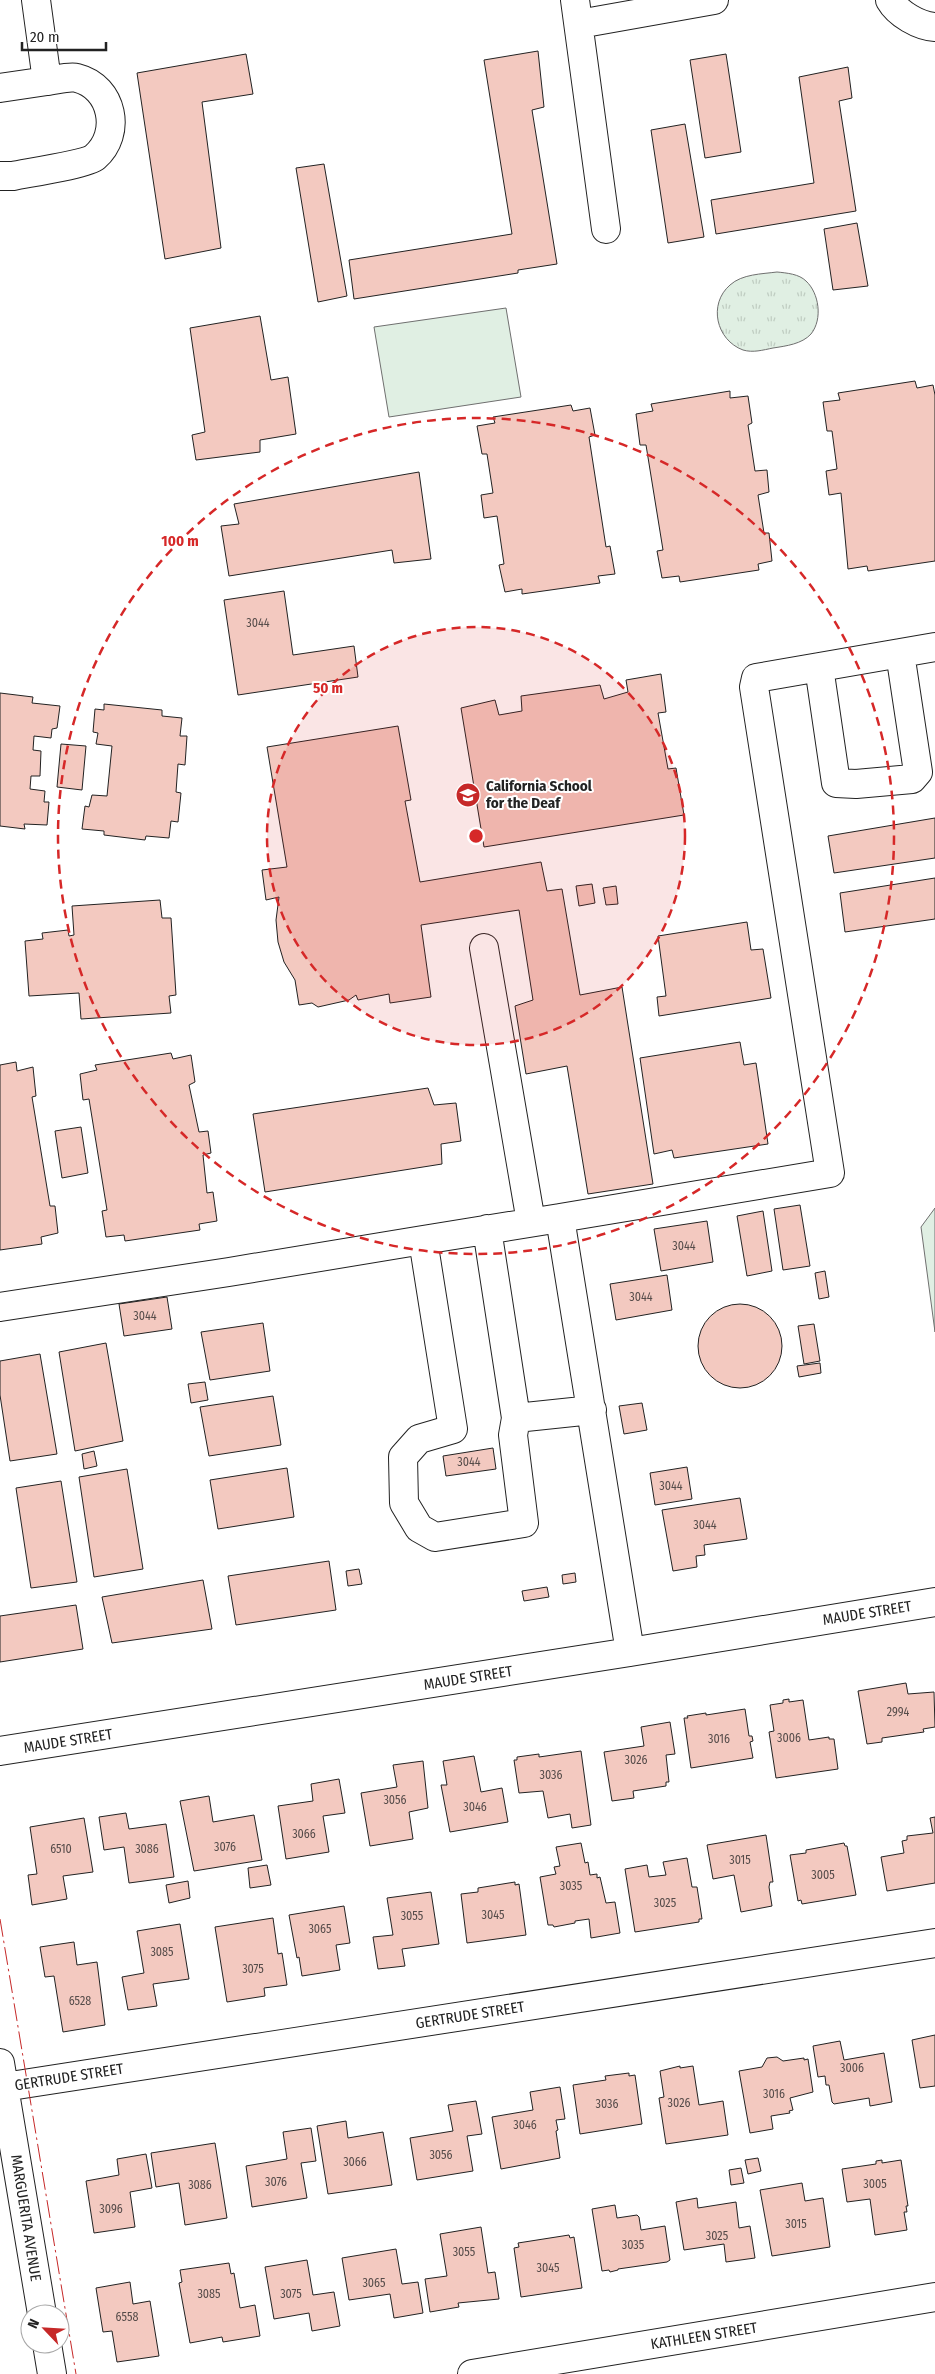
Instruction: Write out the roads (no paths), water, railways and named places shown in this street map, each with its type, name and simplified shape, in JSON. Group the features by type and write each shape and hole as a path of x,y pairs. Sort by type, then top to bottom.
{"street":[{"path":"36,0 47,81"},
{"path":"606,229 577,12 714,0"},
{"path":"890,0 895,8 910,18 935,27"},
{"path":"0,88 76,78 93,84 107,101 112,124 106,145 94,159 13,176 0,176"},
{"path":"0,1307 229,1272 830,1173 754,688 756,678 935,647"},
{"path":"819,667 836,783 856,784 912,779 918,772 900,653"},
{"path":"484,948 532,1222"},
{"path":"560,1218 630,1652"},
{"path":"423,1240 453,1429 419,1439 403,1457 404,1504 419,1528 435,1537 524,1523 513,1435 516,1418 488,1229"},
{"path":"516,1418 592,1410"},
{"name":"MAUDE STREET","path":"0,1751 935,1602"},
{"name":"GERTRUDE STREET","path":"2,2075 935,1943"},
{"name":"MARGUERITA AVENUE","path":"2,2075 40,2304"},
{"name":"KATHLEEN STREET","path":"472,2374 935,2297"},
{"path":"49,2354 52,2374"}],"place":[{"name":"California School for the Deaf","path":"468,795"}]}
